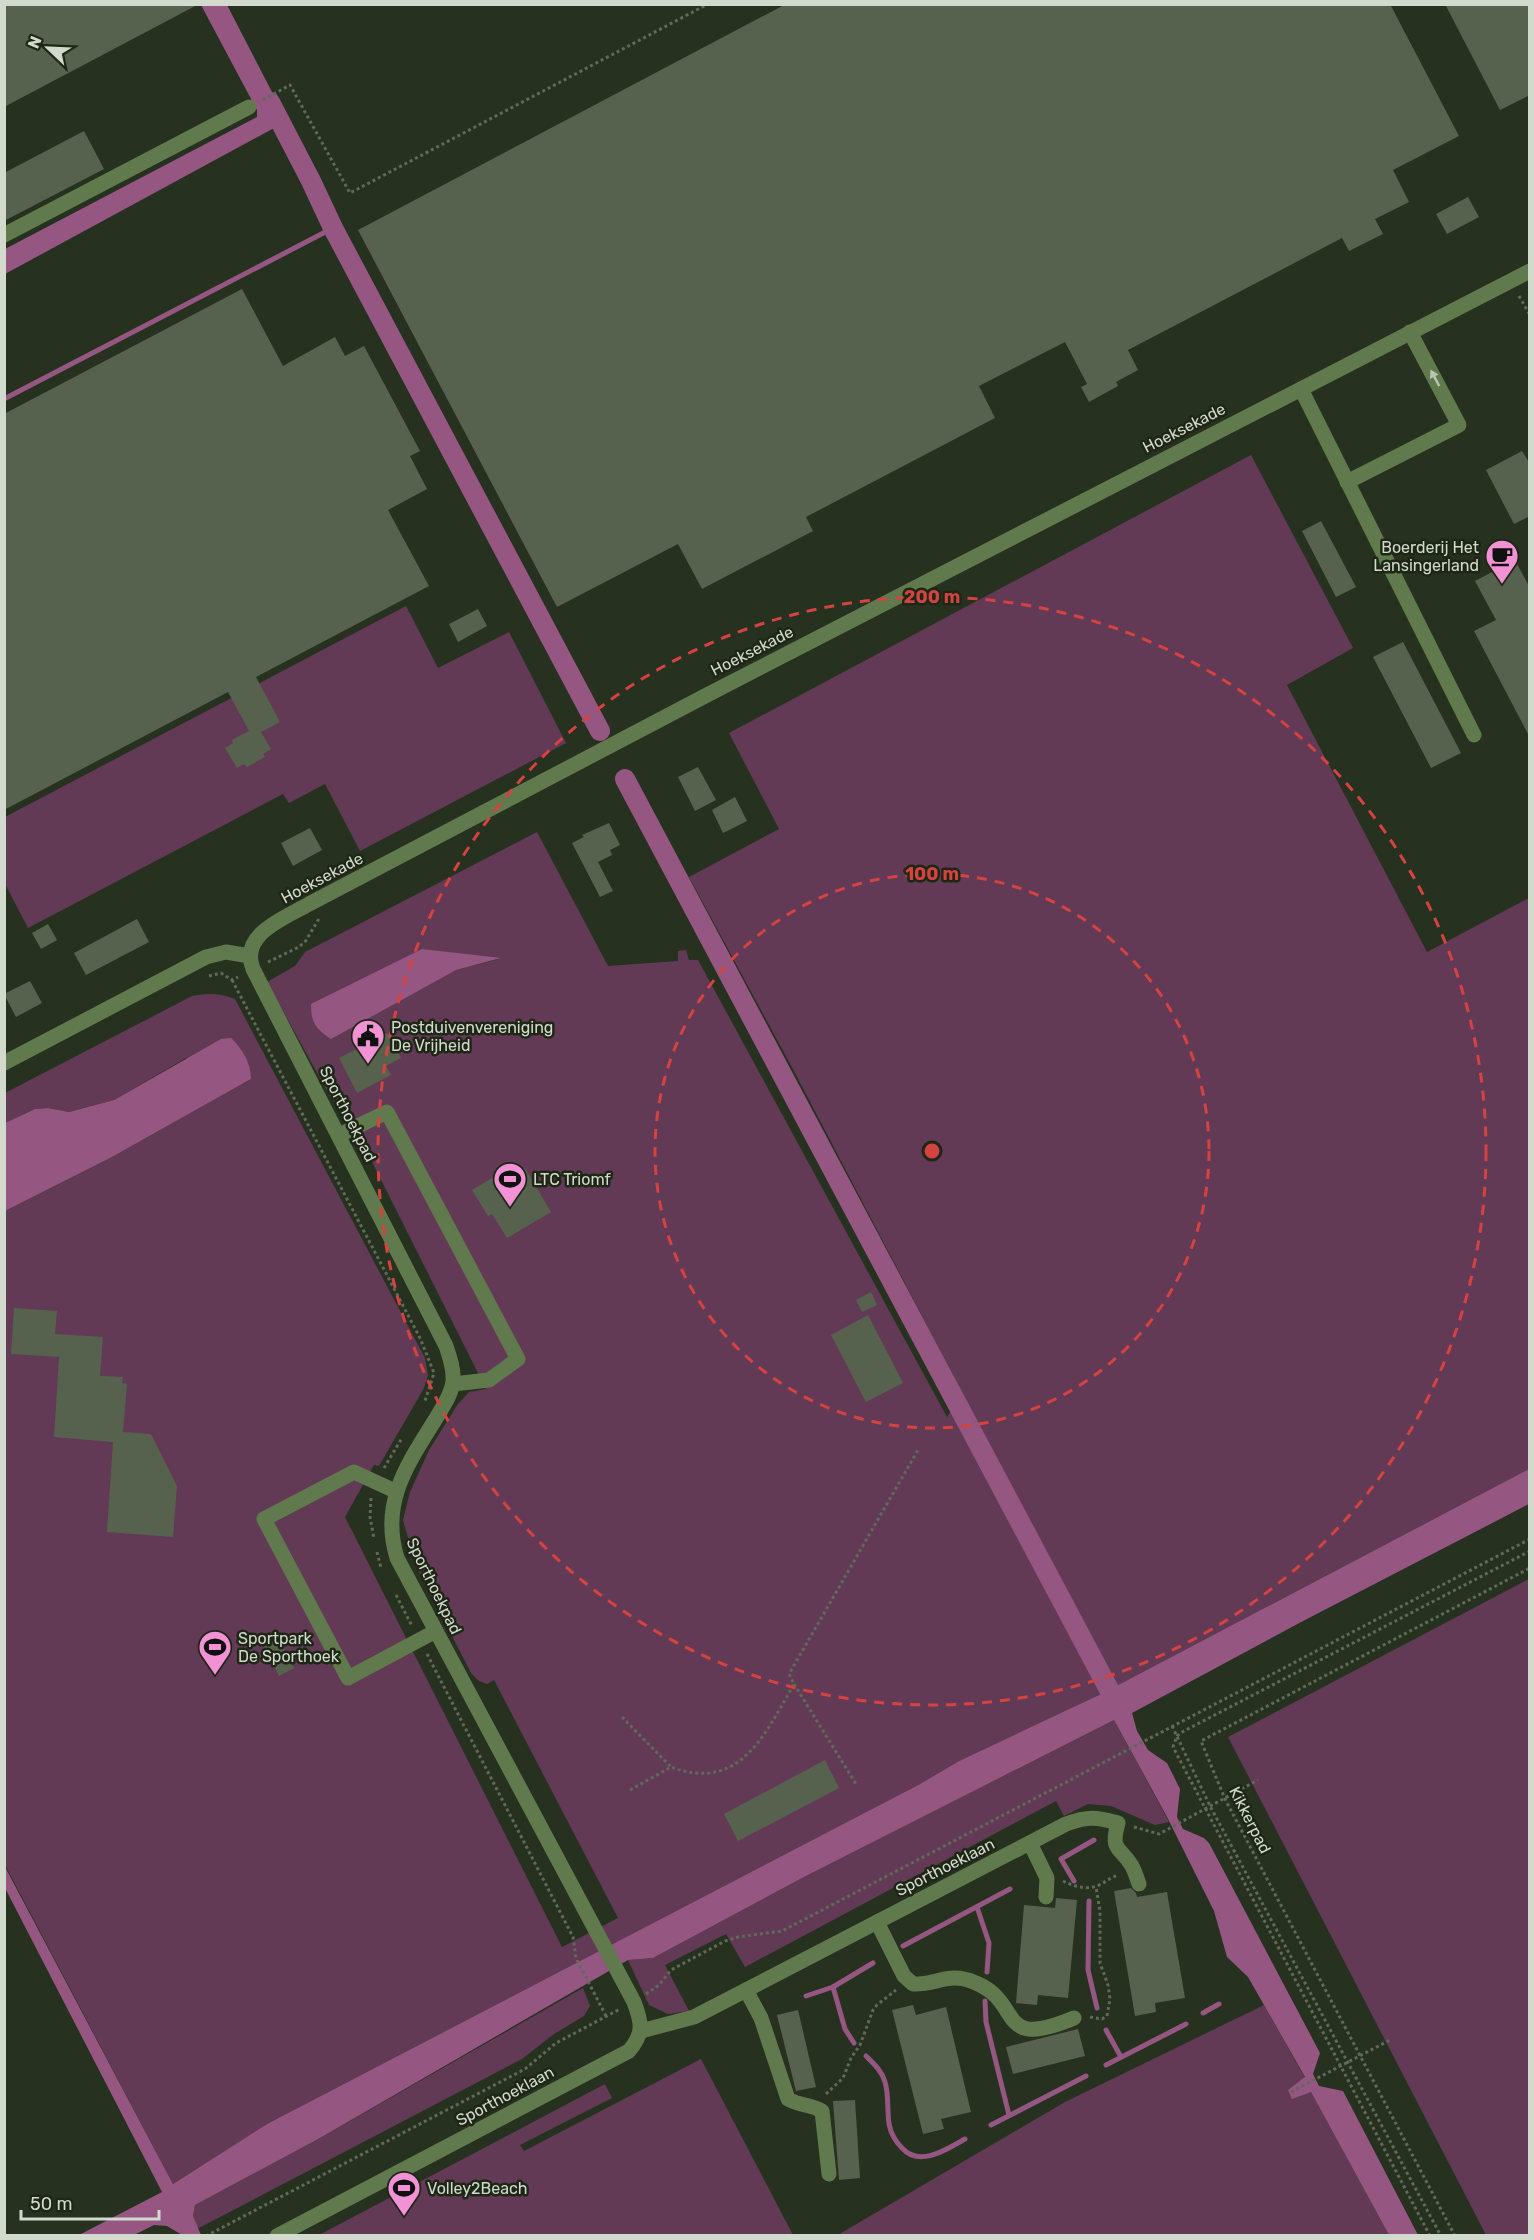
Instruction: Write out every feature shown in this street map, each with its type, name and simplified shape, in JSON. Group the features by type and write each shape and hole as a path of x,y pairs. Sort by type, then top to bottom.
{"street":[{"path":"4,235 249,107"},
{"name":"Hoeksekade","path":"251,963 258,937 266,928 309,904 707,695 1530,271"},
{"path":"1347,482 1459,424 1410,332"},
{"path":"1301,389 1474,735"},
{"path":"4,1063 206,957 226,952 251,963"},
{"name":"Sporthoekpad","path":"251,963 446,1346 452,1366 453,1384 447,1400 407,1465 395,1491 391,1539 397,1558 634,2002 641,2031"},
{"path":"339,1136 387,1112 518,1359 489,1380 453,1384"},
{"path":"395,1491 354,1472 264,1519 348,1678 436,1631"},
{"name":"Sporthoeklaan","path":"277,2235 629,2051 637,2042 641,2031 694,2017 1066,1824 1094,1817 1118,1823"},
{"path":"1118,1823 1115,1834 1116,1845 1119,1853 1128,1861 1137,1879"},
{"path":"1030,1843 1047,1878 1047,1897"},
{"path":"877,1922 908,1981 913,1984 921,1985 942,1978 960,1978 975,1982 989,1989 1018,2027 1026,2030 1058,2025 1074,2018"},
{"path":"746,1990 761,2018 788,2099 796,2104 814,2106 822,2111 829,2174"}],"path":[{"path":"279,91 290,85 350,192 708,4"},
{"path":"1517,292 1530,315"},
{"name":"Hoeksekade","path":"232,981 251,963 297,948 305,942 327,911"},
{"path":"203,978 221,973 232,981 420,1338 434,1373 427,1398 421,1407"},
{"path":"375,1540 370,1517 371,1493 404,1435"},
{"path":"856,1784 789,1674 918,1450"},
{"path":"1172,1726 1530,1539"},
{"path":"377,1551 384,1573"},
{"path":"1178,1736 1530,1551"},
{"name":"Kikkerpad","path":"1455,2235 1225,1798 1201,1742 1530,1568"},
{"path":"394,1592 573,1937 576,1958 606,2016"},
{"path":"622,1717 671,1767 686,1773 722,1772 733,1767 764,1736 794,1684"},
{"name":"Kikkerpad","path":"1172,1726 1210,1806 1441,2235"},
{"name":"Sporthoeklaan","path":"207,2235 525,2069 556,2043 634,2002 659,1985 671,1970 725,1941 782,1930 1172,1726"},
{"name":"Kikkerpad","path":"1178,1736 1173,1747 1431,2235"},
{"path":"630,1790 671,1767"},
{"path":"1118,1823 1159,1834 1258,1780"},
{"path":"1047,1878 1074,1886 1096,1887 1112,1877 1137,1879"},
{"path":"1074,2018 1083,2015 1102,2019 1107,2016 1110,2009 1109,1991 1100,1963 1100,1911 1096,1887"},
{"path":"814,2106 843,2078 851,2058 861,2044 873,2010 908,1981"},
{"path":"1291,2092 1341,2068 1390,2040"}],"shaded area":[{"path":"201,5 227,5 287,121 5,274 5,249 257,117 257,110"},
{"path":"1251,455 1353,648 1287,685 1427,952 1529,898 1529,1469 1101,1694 959,1761 920,1784 267,2124 173,2184 5,1865 5,1211 112,1157 251,1079 186,1058 114,1100 69,1112 48,1108 35,1109 5,1123 5,1093 192,996 214,994 235,999 425,1358 428,1375 424,1388 379,1466 374,1465 345,1517 562,1947 618,1918 494,1680 487,1684 479,1681 471,1673 416,1566 403,1520 410,1492 429,1450 458,1404 469,1392 486,1389 342,1102 331,1098 267,982 295,966 305,952 537,832 608,966 678,961 678,951 686,950 689,960 698,960 947,1417 952,1409 942,1389 956,1381 794,1071 689,877 779,829 729,733","holes":["422,949 499,959 456,970"]},
{"path":"406,606 438,668 509,632 566,743 360,851 325,784 289,803 283,794 28,928 5,884 5,817"},
{"path":"422,949 501,958 456,970 331,1039 318,1029 313,1021 311,1004"},
{"path":"231,1038 245,1056 251,1079 112,1157 5,1211 5,1123 35,1109 48,1108 69,1112 114,1100 221,1039"},
{"path":"1529,1469 1529,1504 1132,1713 1137,1731 1148,1750 1167,1763 1180,1789 1177,1817 1183,1829 1204,1838 1209,1843 1320,2053 1313,2074 1319,2086 1343,2091 1418,2235 1389,2235 1311,2092 1292,2099 1288,2090 1305,2077 1248,1977 1227,1957 1214,1911 1167,1817 1114,1720 804,1877 653,1958 628,1960 320,2138 195,2205 193,2216 201,2235 182,2235 167,2226 154,2225 134,2235 79,2235 162,2192 5,1888 4,1865 173,2184 267,2124 920,1784 959,1761 1101,1694"},
{"path":"1529,1579 1529,2235 1486,2235 1228,1737"},
{"path":"1114,1720 1169,1822 1155,1825 1111,1806 1088,1804 1064,1816 1056,1801 745,1967 726,1934 665,1965 689,2011 668,2014 649,2005 628,1960 653,1958 804,1877"},
{"path":"583,1988 590,2006 584,2016 554,2034 522,2059 197,2229 193,2216 195,2205 320,2138"},
{"path":"1264,2005 1305,2078 1292,2098 1311,2092 1389,2235 836,2236 1065,2102"},
{"path":"701,2059 793,2235 319,2235 605,2084 612,2098 520,2145 524,2151"}],"building":[{"path":"4,4 199,4 4,107"},
{"path":"786,4 1390,4 1459,136 1393,170 1409,202 1375,219 1383,234 1349,251 1342,238 1128,350 1138,370 1116,382 1118,386 1089,402 1081,387 1087,384 1065,342 979,386 995,418 806,517 813,531 702,589 678,544 557,607 358,230"},
{"path":"1445,4 1530,4 1530,95 1500,110"},
{"path":"84,131 104,169 4,221 4,173"},
{"path":"1468,197 1479,217 1447,234 1436,214"},
{"path":"242,289 283,366 335,337 345,356 364,346 420,451 410,456 427,489 388,510 429,586 256,677 280,722 261,732 271,749 263,754 265,757 247,767 244,764 237,768 225,748 233,743 232,740 249,731 228,692 4,810 4,414"},
{"path":"1522,451 1530,464 1530,516 1514,524 1486,470"},
{"path":"1321,521 1356,587 1336,597 1302,531"},
{"path":"1515,560 1530,588 1530,738 1474,631 1496,620 1475,581"},
{"path":"478,609 487,626 458,642 449,624"},
{"path":"1403,642 1461,753 1431,768 1373,657"},
{"path":"698,767 716,800 695,811 678,777"},
{"path":"735,797 747,821 723,833 712,810"},
{"path":"609,823 620,845 610,850 612,855 598,862 613,891 600,897 572,843 584,837 582,835"},
{"path":"310,828 322,850 293,866 281,843"},
{"path":"137,919 149,942 86,975 74,953"},
{"path":"48,924 57,940 41,949 32,933"},
{"path":"30,981 42,1003 16,1017 4,994"},
{"path":"388,1033 401,1058 386,1066 391,1075 357,1093 339,1058"},
{"path":"525,1168 551,1212 507,1238 492,1214 488,1216 472,1190 497,1175 501,1182"},
{"path":"871,1292 877,1305 862,1312 856,1300"},
{"path":"14,1308 57,1311 55,1334 103,1337 100,1376 123,1377 122,1383 127,1384 123,1432 151,1434 177,1486 173,1537 107,1532 113,1442 54,1437 59,1357 11,1354"},
{"path":"868,1315 903,1383 866,1402 831,1335"},
{"path":"279,1639 294,1668 279,1676 264,1647"},
{"path":"825,1760 839,1788 738,1841 724,1814"},
{"path":"1131,1888 1137,1897 1167,1892 1185,1998 1155,2003 1156,2012 1135,2016 1114,1891"},
{"path":"1056,1898 1077,1900 1068,1998 1038,1995 1037,2005 1016,2003 1024,1905 1055,1908"},
{"path":"913,2005 916,2015 946,2007 971,2112 941,2119 944,2129 923,2134 892,2010"},
{"path":"798,2010 816,2087 796,2091 777,2015"},
{"path":"1078,2029 1085,2056 1013,2074 1006,2047"},
{"path":"855,2100 860,2178 839,2180 833,2101"}],"waterway":[{"path":"270,102 333,228 600,731"},
{"path":"4,399 333,228"},
{"path":"625,779 1121,1712"},
{"path":"1074,1881 1061,1859 1094,1840"},
{"path":"903,1946 1010,1889"},
{"path":"1089,1901 1088,1970 1097,2008"},
{"path":"977,1907 989,1943 987,1972"},
{"path":"806,1996 833,1987 873,1963"},
{"path":"833,1987 845,2029 854,2043"},
{"path":"985,2001 986,2022 1009,2115"},
{"path":"1203,2013 1219,2004"},
{"path":"1106,2065 1186,2024"},
{"path":"1106,2030 1121,2057"},
{"path":"866,2056 884,2078 890,2128 897,2143 909,2154 925,2157 934,2155 965,2139"},
{"path":"991,2125 1086,2076"}],"place":[{"name":"Boerderij Het Lansingerland","path":"1502,585"},
{"name":"Postduivenvereniging De Vrijheid","path":"368,1065"},
{"name":"LTC Triomf","path":"510,1208"},
{"name":"Sportpark De Sporthoek","path":"215,1676"},
{"name":"Volley2Beach","path":"404,2217"}]}
